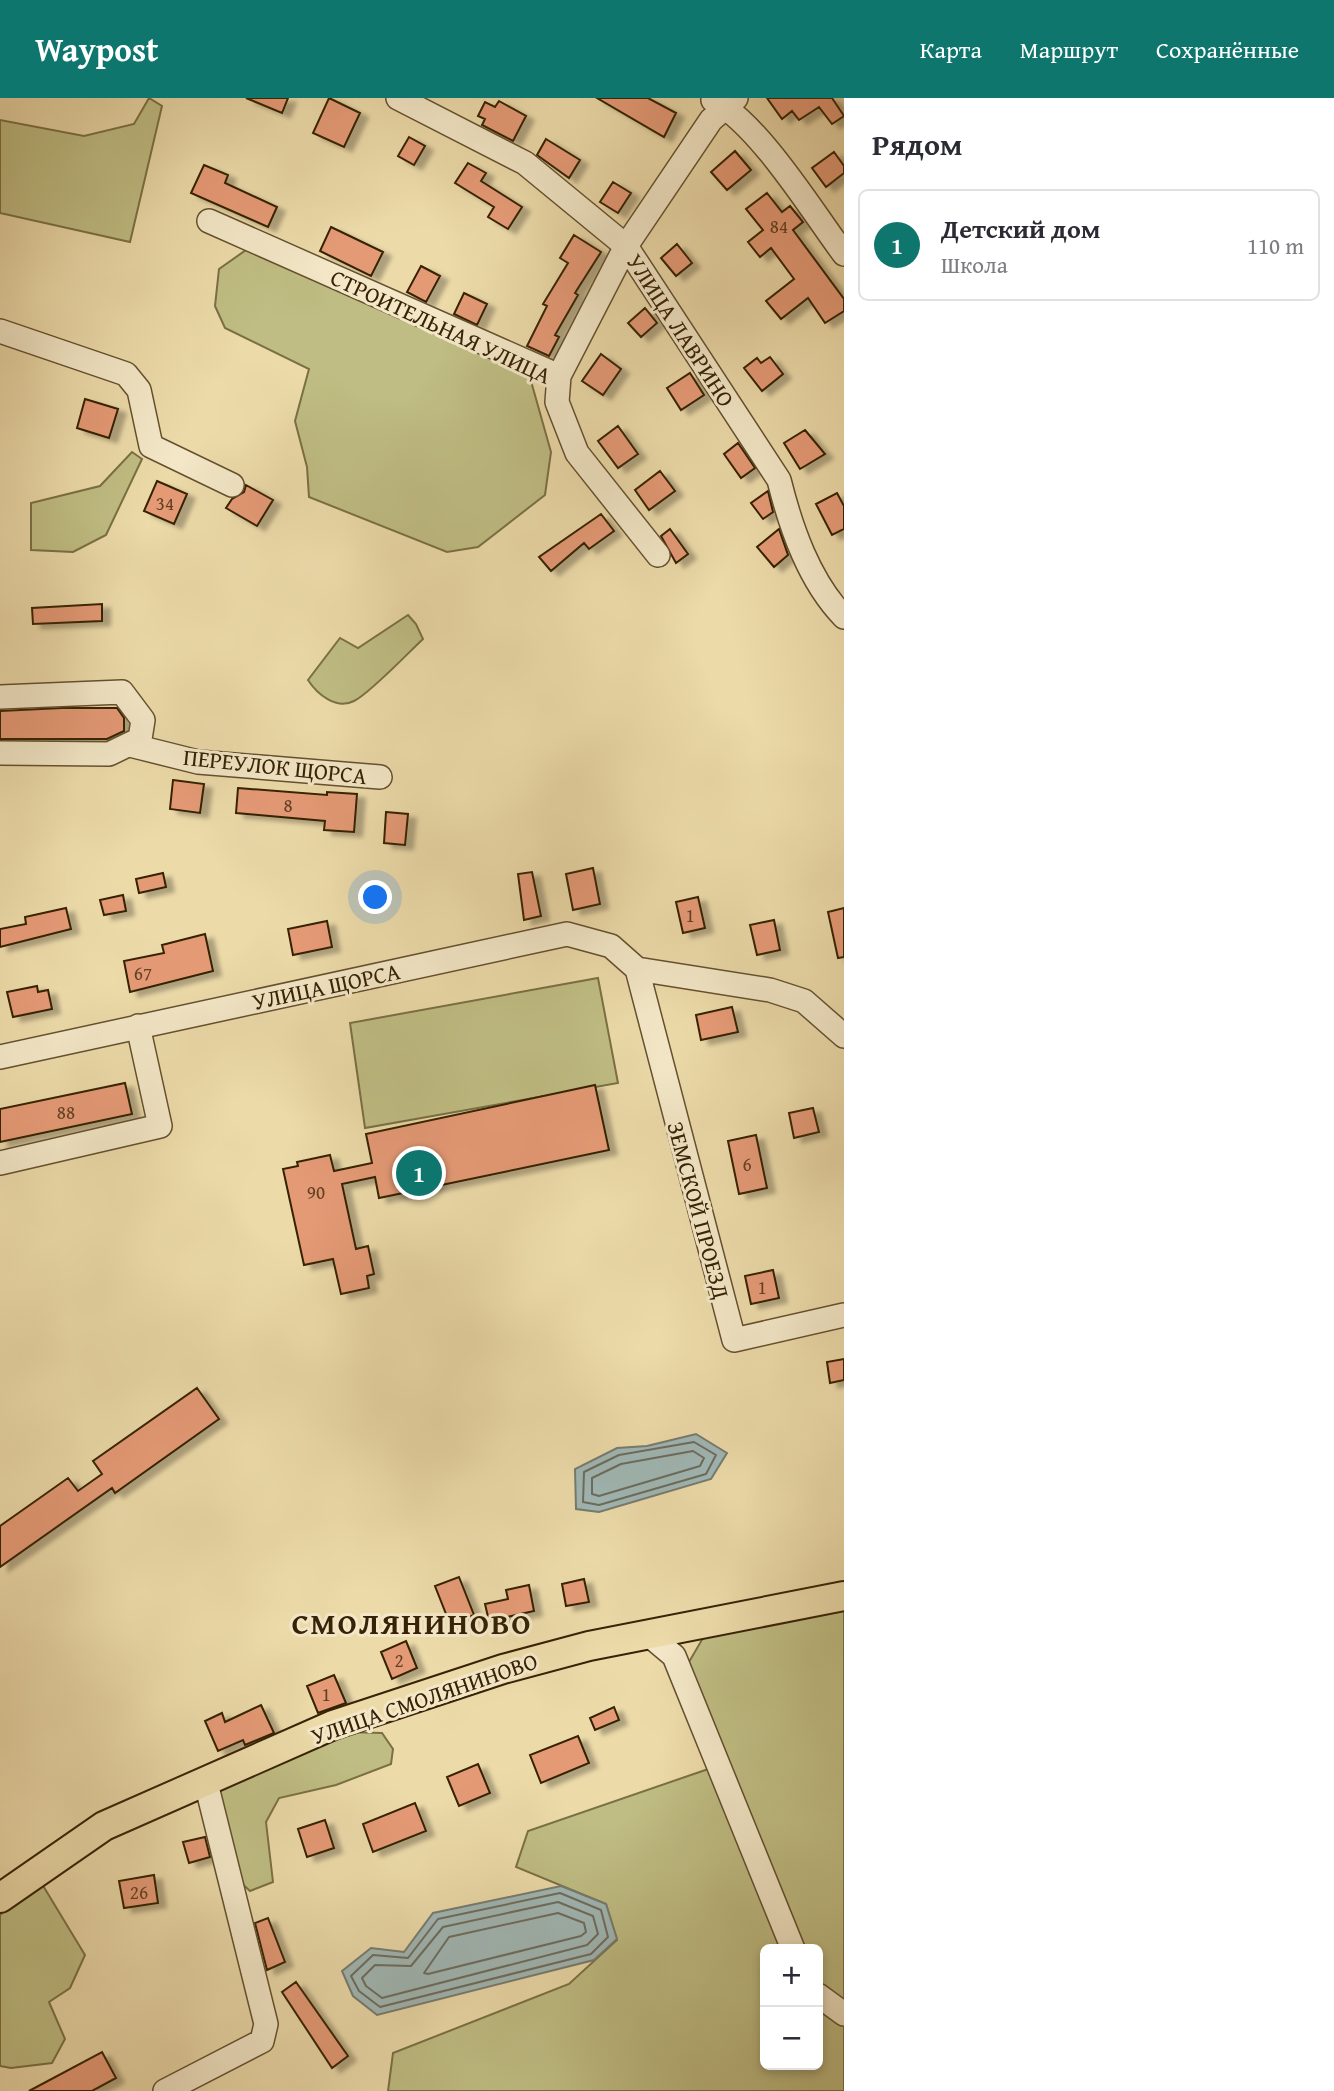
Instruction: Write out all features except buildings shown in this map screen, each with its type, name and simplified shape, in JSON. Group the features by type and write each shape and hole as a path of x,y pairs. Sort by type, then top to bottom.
{"main road":[{"name":"УЛИЦА СМОЛЯНИНОВО","path":"0,1898 104,1826 346,1721 503,1670 589,1646 844,1596"}],"street":[{"name":"УЛИЦА ЛАВРИНО","path":"398,98 525,163 626,246 779,480 790,524 825,594 844,617"},
{"path":"559,376 626,246 723,101 761,143 844,254"},
{"name":"СТРОИТЕЛЬНАЯ УЛИЦА","path":"209,221 559,376 557,402 578,453 658,555"},
{"path":"0,331 126,374 139,390 151,446 232,485"},
{"path":"0,697 122,692 142,720 140,739 109,754 0,753"},
{"name":"ПЕРЕУЛОК ЩОРСА","path":"130,745 198,762 380,777"},
{"name":"УЛИЦА ЩОРСА","path":"0,1057 567,934 611,946 641,969"},
{"path":"641,969 770,990 804,1002 844,1036"},
{"name":"ЗЕМСКОЙ ПРОЕЗД","path":"641,969 734,1340 844,1315"},
{"path":"0,1163 160,1126 138,1026"},
{"path":"649,1635 674,1656 791,1944"},
{"path":"166,2091 262,2041 266,2024 206,1783"},
{"path":"823,1999 844,2014"}],"shaded area":[{"path":"149,98 162,106 130,242 0,213 0,120 84,136 134,124"},
{"path":"246,250 529,374 551,452 545,495 478,547 447,552 309,497 307,467 295,421 309,369 225,328 215,306 219,269"},
{"path":"132,452 142,459 106,535 73,552 31,550 31,503 100,486"},
{"path":"408,615 423,639 361,697 347,703 334,702 316,690 308,680 340,638 358,648"},
{"path":"598,978 618,1083 365,1128 350,1023"},
{"path":"844,1601 844,2091 388,2091 393,2053 569,1984 617,1940 606,1904 516,1867 528,1831 717,1766 686,1667 703,1638 757,1614"},
{"path":"345,1732 382,1733 393,1749 391,1764 336,1785 279,1798 266,1822 273,1882 250,1891 238,1880 218,1785"},
{"path":"42,1884 85,1955 70,1988 49,2002 65,2039 52,2063 11,2068 0,2066 0,1915"}],"water":[{"path":"696,1434 727,1453 711,1479 599,1512 576,1509 575,1469 617,1448 647,1446"},
{"path":"561,1886 606,1904 617,1939 594,1960 377,2015 353,1996 342,1971 371,1948 404,1952 433,1913"}],"place":[{"name":"Детский дом","path":"419,1173"}],"district":[{"name":"СМОЛЯНИНОВО","path":"412,1623"}]}
